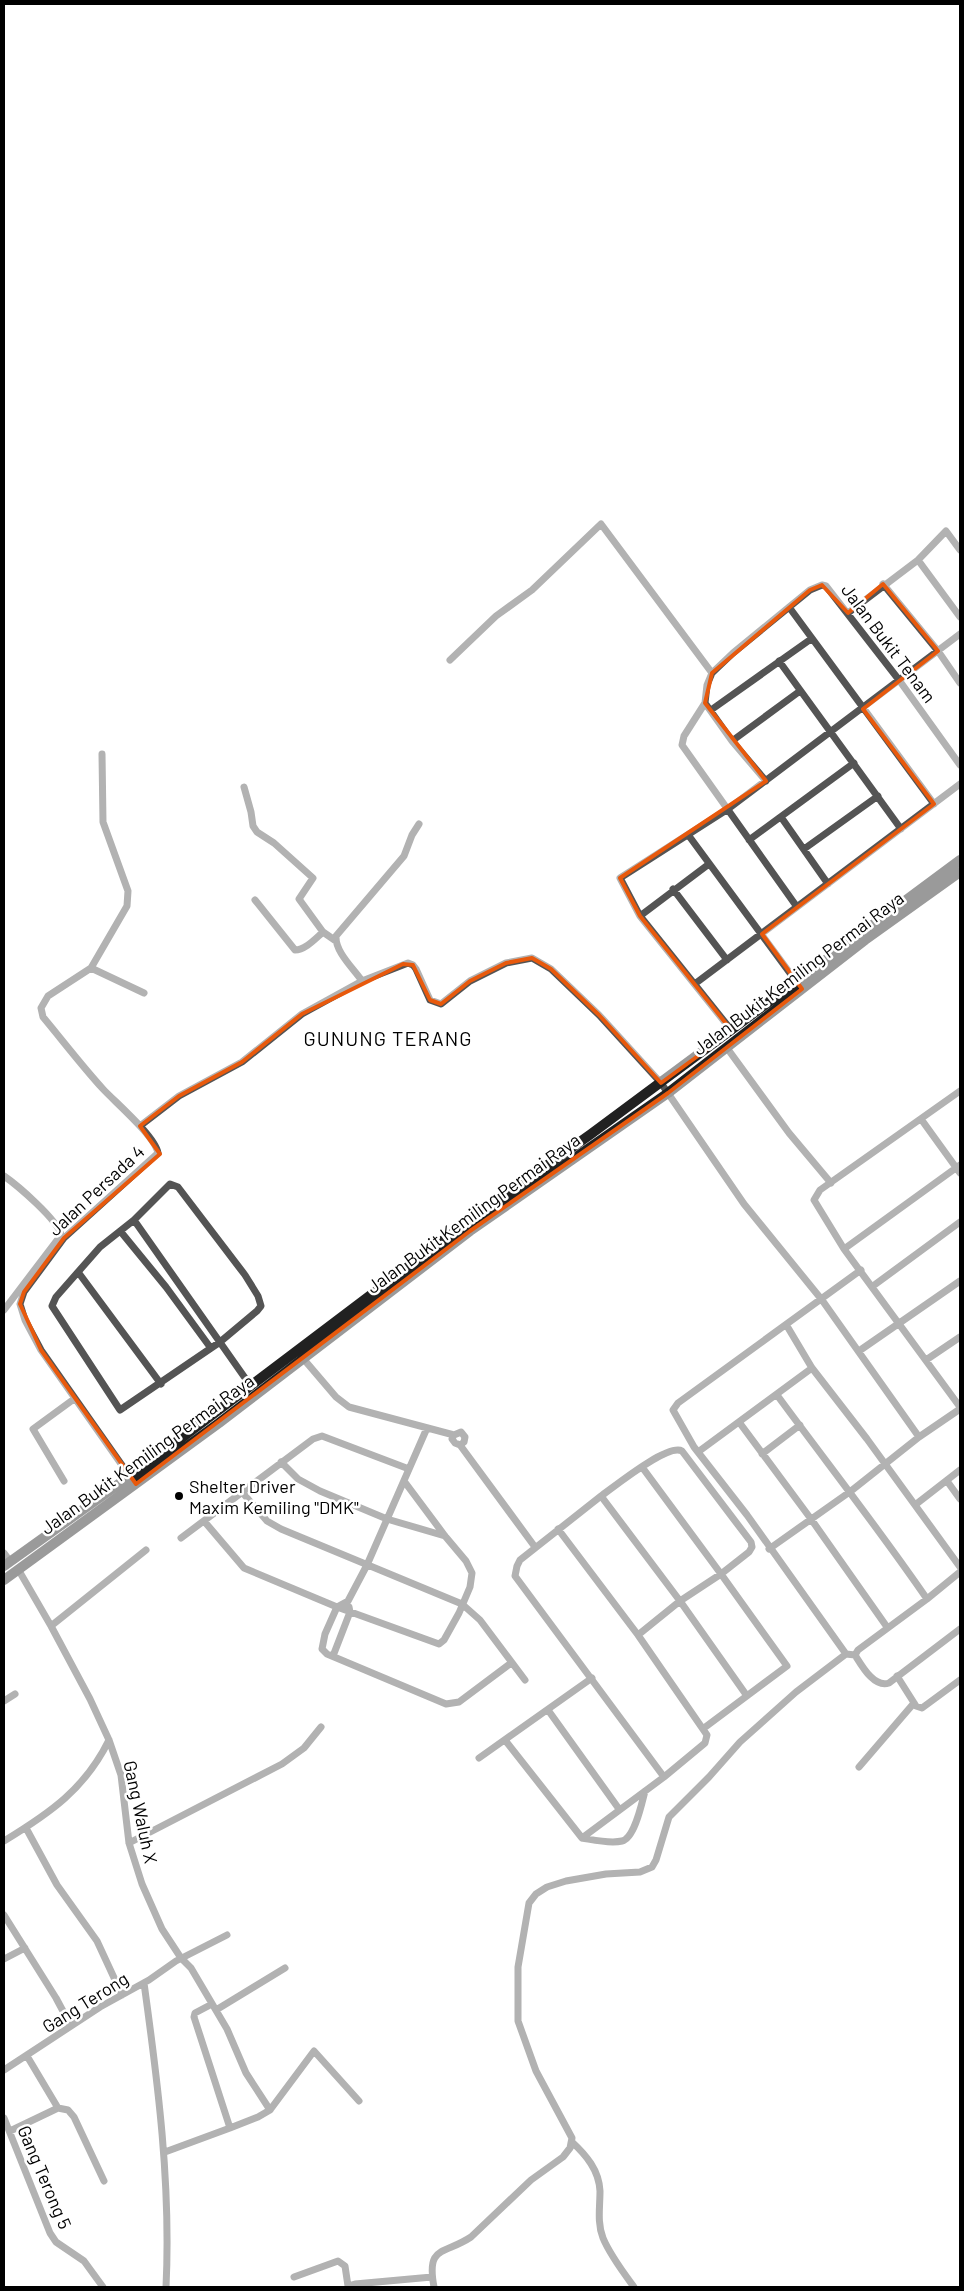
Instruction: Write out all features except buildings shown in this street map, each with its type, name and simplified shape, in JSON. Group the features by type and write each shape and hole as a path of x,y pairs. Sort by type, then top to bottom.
{"street":[{"path":"450,660 496,616 532,590 601,524 712,672 707,685 704,703 684,736 682,745 797,907"},
{"path":"848,613 883,584 918,560 946,531 960,550"},
{"path":"918,560 960,617"},
{"path":"883,584 938,651 960,683"},
{"name":"Jalan Bukit Tenam","path":"712,672 810,590 822,585 828,587 899,680 960,765"},
{"path":"789,607 934,804"},
{"path":"732,1031 696,983 640,916 620,878 661,850 688,836 728,809 960,634"},
{"path":"711,710 811,639"},
{"path":"779,662 832,732 901,829"},
{"path":"732,741 800,690"},
{"path":"704,703 732,741 766,781"},
{"path":"102,754 103,822 128,891 127,906 91,968 144,993"},
{"path":"749,840 854,763"},
{"path":"696,983 960,784"},
{"path":"244,787 252,812 253,826 257,832 274,843 314,878 299,899 323,932 336,941 362,982"},
{"path":"804,849 878,796"},
{"path":"780,817 828,884"},
{"path":"336,941 339,933 404,856 412,835 419,824"},
{"path":"688,836 799,985"},
{"name":"Jalan Bukit Kemiling Permai Raya","path":"6,1560 132,1480 300,1354 470,1231 668,1093 727,1048 799,985 960,860"},
{"path":"640,916 709,864"},
{"name":"Jalan Bukit Kemiling Permai Raya","path":"4,1580 250,1385 300,1354 466,1223 732,1031 960,872"},
{"path":"674,889 726,960"},
{"path":"255,900 295,950 298,951 308,945 323,932"},
{"path":"140,1126 179,1096 242,1062 302,1014 362,982 408,963 416,969 430,1000 441,1004 470,981 506,964 532,958 551,968 599,1014 660,1083 744,1204 822,1300 919,1437"},
{"name":"Jalan Persada 4","path":"91,968 48,996 41,1008 43,1017 102,1088 140,1126 157,1149 156,1156 118,1187 64,1238 24,1292 20,1304 25,1320 41,1350 132,1480"},
{"path":"727,1048 789,1133 831,1183"},
{"path":"769,1548 851,1490 960,1408 844,1248 814,1200 820,1190 960,1091"},
{"path":"844,1248 959,1168 921,1119"},
{"path":"4,1176 18,1186 52,1221 61,1235 4,1310"},
{"path":"170,1184 176,1186 244,1275 258,1296 261,1306 220,1342 210,1347 161,1384 120,1410 52,1306 56,1297 100,1247 121,1232 170,1184"},
{"path":"134,1220 177,1278 250,1385"},
{"path":"873,1286 960,1222"},
{"path":"121,1232 166,1287 210,1347"},
{"path":"846,1654 747,1515 698,1452 676,1418 673,1410 675,1406 787,1326 861,1270"},
{"path":"78,1272 161,1384"},
{"path":"166,1287 177,1278"},
{"path":"859,1352 960,1281"},
{"path":"787,1326 812,1368 885,1463 960,1567"},
{"path":"926,1360 960,1337"},
{"path":"300,1354 336,1397 349,1406 454,1435 459,1432 464,1435 465,1440 460,1445 534,1547"},
{"path":"698,1452 812,1368"},
{"path":"777,1395 828,1464 851,1490 927,1599"},
{"path":"64,1481 33,1429 74,1399"},
{"path":"739,1422 811,1519 887,1628"},
{"path":"762,1454 800,1425"},
{"path":"427,1428 367,1565 348,1600 337,1607 322,1644 323,1651 446,1704 460,1702 511,1663"},
{"path":"181,1538 313,1438 322,1436 409,1469"},
{"path":"638,1635 680,1601 721,1574 751,1550 751,1542 680,1449 663,1453 601,1496 534,1547 516,1566 516,1576 664,1777"},
{"path":"281,1462 298,1480 313,1487 387,1519 445,1536"},
{"path":"642,1467 788,1666 704,1728"},
{"path":"915,1505 960,1470"},
{"path":"204,1521 244,1568 337,1607 436,1644 444,1640 462,1604 472,1579 470,1568 404,1480"},
{"path":"947,1481 960,1499"},
{"path":"242,1492 267,1521 281,1529 462,1604 480,1620 525,1680"},
{"path":"601,1496 680,1601 747,1696"},
{"path":"558,1529 638,1635 704,1728 707,1735 705,1743 664,1777 582,1838"},
{"path":"52,1626 146,1550"},
{"name":"Gang Waluh X","path":"18,1569 52,1626 109,1740 121,1775 129,1844 142,1884 162,1929 181,1958 191,1968 227,2029 246,2073 270,2110"},
{"path":"855,1655 858,1650 960,1572"},
{"path":"334,1656 350,1612 348,1600"},
{"path":"634,2287 603,2237 599,2217 600,2190 597,2176 591,2163 572,2142 572,2138 536,2071 518,2021 518,1967 529,1903 536,1894 547,1887 566,1881 606,1874 640,1872 652,1867 656,1860 668,1817 709,1777 740,1742 796,1692 846,1654 855,1655 880,1684 889,1683 960,1629"},
{"path":"897,1676 916,1706 924,1708 960,1680"},
{"path":"479,1758 592,1678"},
{"path":"4,1701 15,1694"},
{"path":"859,1767 914,1703"},
{"path":"548,1710 619,1809"},
{"path":"129,1844 282,1764 304,1748 321,1727"},
{"path":"4,1841 26,1828 74,1791 97,1763 109,1740"},
{"path":"505,1740 582,1838 611,1841 626,1839 631,1833 645,1791"},
{"path":"26,1828 57,1886 97,1941 122,1995"},
{"path":"4,1915 72,2026"},
{"name":"Gang Terong","path":"4,2070 181,1958 227,1935"},
{"path":"4,1959 25,1948"},
{"path":"230,2128 194,2018 195,2013 214,2007 285,1968"},
{"path":"144,1983 165,2152 168,2254 166,2287"},
{"path":"165,2152 258,2117 270,2110 314,2051 359,2101"},
{"path":"27,2056 58,2108"},
{"path":"10,2131 58,2108 68,2110 74,2117 104,2181"},
{"name":"Gang Terong 5","path":"4,2118 50,2233 56,2242 84,2261 103,2287"},
{"path":"434,2287 431,2265 436,2256 443,2249 460,2245 471,2237 531,2180 563,2157 572,2142"},
{"path":"294,2277 338,2262 345,2266 348,2286 432,2277"}],"highlighted area":[{"path":"883,584 938,651 863,709 934,804 762,934 802,989 668,1093 470,1231 136,1484 41,1350 20,1304 24,1292 64,1238 160,1154 140,1126 179,1096 242,1062 302,1014 403,964 413,965 430,1000 441,1004 470,981 506,963 532,958 551,969 599,1015 661,1083 732,1031 640,916 620,878 766,781 705,703 712,673 810,590 822,585 848,613"}],"place":[{"name":"Shelter Driver Maxim Kemiling \"DMK\"","path":"179,1496"}],"district":[{"name":"GUNUNG TERANG","path":"388,1038"}]}
